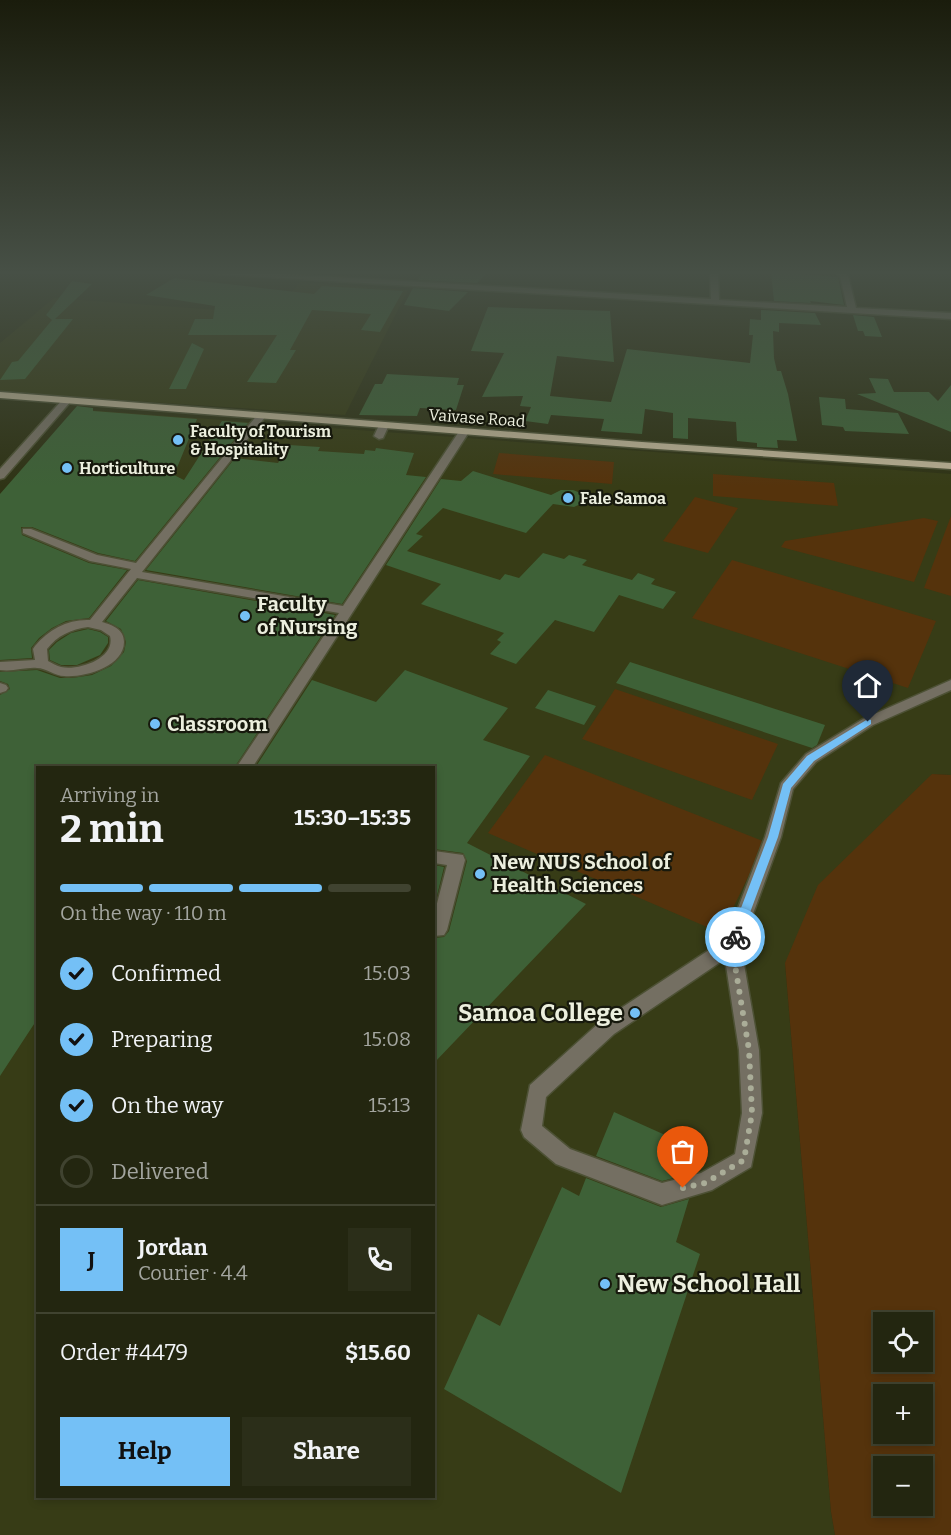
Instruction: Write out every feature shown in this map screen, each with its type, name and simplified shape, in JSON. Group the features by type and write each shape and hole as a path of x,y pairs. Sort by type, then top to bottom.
{"main road":[{"name":"Vaivase Road","path":"0,395 464,432 951,465"}],"street":[{"path":"0,477 67,400"},
{"path":"94,623 261,416"},
{"path":"379,436 384,425"},
{"path":"245,766 464,432"},
{"path":"27,531 94,558 135,570 347,611"},
{"path":"0,666 42,663 51,669 63,672 91,668 112,655 118,640 116,634 110,628 94,623 66,627 54,633 40,648 42,663"},
{"path":"732,947 715,955 607,1028 537,1092 531,1130 562,1157 662,1194 705,1183 744,1160 752,1113 749,1050 732,947 773,837 786,787 811,758 868,722 951,685"},
{"path":"435,856 457,860 438,930"}],"shaded area":[{"path":"0,344 381,344 345,415 0,392"},
{"name":"Samoa College","path":"75,409 951,474 951,775 932,774 785,963 831,1512 835,1535 0,1535 0,494"},
{"path":"499,453 614,462 612,484 493,474"},
{"path":"713,474 834,483 838,506 713,496"},
{"path":"695,497 738,508 708,553 663,541"},
{"path":"951,516 951,596 924,588"},
{"path":"924,518 938,521 914,582 781,547 785,541"},
{"path":"732,560 936,621 908,688 692,618"},
{"path":"615,689 778,744 752,800 582,739"},
{"path":"545,755 765,842 721,933 488,833"},
{"path":"932,774 951,775 951,1535 835,1535 831,1512 785,963 818,885"}],"building":[{"path":"32,344 53,344 25,379 0,380 12,362 18,361"},
{"path":"192,344 204,349 186,389 169,389"},
{"path":"271,344 294,344 290,350 296,350 276,383 247,382"},
{"path":"474,344 613,344 614,362 557,356 550,396 611,402 627,349 750,363 752,344 773,344 777,371 781,371 788,394 797,441 777,440 778,448 757,447 757,443 737,441 736,422 688,418 688,439 673,438 673,413 645,409 642,434 601,431 604,419 551,415 548,424 525,421 531,407 520,406 523,396 482,397 504,353 471,351"},
{"path":"387,374 459,378 457,385 464,385 456,410 420,408 417,416 359,415 375,384 382,384"},
{"path":"869,378 888,379 894,392 929,392 938,401 951,385 951,432 857,394 876,393"},
{"path":"819,397 845,399 846,409 898,413 909,434 845,431 843,427 822,425"},
{"path":"77,406 93,408 93,411 197,419 174,475 184,480 222,421 248,423 135,561 98,553 32,527 21,527 22,535 89,563 127,570 89,618 66,621 52,628 31,648 32,658 0,660 0,494"},
{"path":"289,445 320,447 318,451 364,454 365,450 375,451 376,448 414,453 406,475 426,477 342,604 146,570 235,458 278,463"},
{"path":"473,471 551,495 561,490 573,490 593,498 574,507 553,504 526,533 443,508 416,534 423,536 407,551 500,580 505,574 519,578 543,553 564,559 569,555 587,560 582,565 632,580 638,573 655,579 651,584 676,592 663,609 619,595 594,632 555,620 516,664 490,654 501,642 497,640 504,633 421,604 441,584 386,565 441,479 461,481"},
{"path":"138,580 335,615 235,766 36,766 36,1021 0,1076 0,695 10,689 8,684 0,681 0,672 37,670 60,678 72,678 92,675 111,666 124,652 126,642 121,629 106,621"},
{"path":"88,629 108,637 108,643 100,655 77,665 61,665 50,660 49,650 57,642 71,633"},
{"path":"630,662 825,725 817,745 812,748 616,683"},
{"name":"New NUS School of Health Sciences","path":"405,670 508,708 483,740 530,756 467,843 586,904 435,1062 435,938 444,937 449,931 467,861 463,853 435,849 435,766 256,766 312,680 376,702"},
{"path":"548,690 596,706 584,725 535,708"},
{"path":"435,865 444,867 435,904"},
{"path":"614,1112 703,1152 697,1172 662,1181 596,1156"},
{"name":"New School Hall","path":"586,1178 661,1207 689,1199 676,1242 700,1254 621,1493 444,1389 478,1314 500,1326 562,1187 579,1196"}],"way so far":[{"path":"683,1188 705,1183 744,1160 752,1113 749,1050 732,947 735,937"}],"place":[{"name":"Faculty of Tourism & Hospitality","path":"178,440"},
{"name":"Horticulture","path":"67,468"},
{"name":"Fale Samoa","path":"568,498"},
{"name":"Faculty of Nursing","path":"245,616"},
{"name":"Classroom","path":"155,724"},
{"name":"New NUS School of Health Sciences","path":"480,874"},
{"name":"Samoa College","path":"635,1013"},
{"name":"New School Hall","path":"605,1284"}],"route":[{"path":"735,937 773,837 786,787 811,758 868,722"}]}
